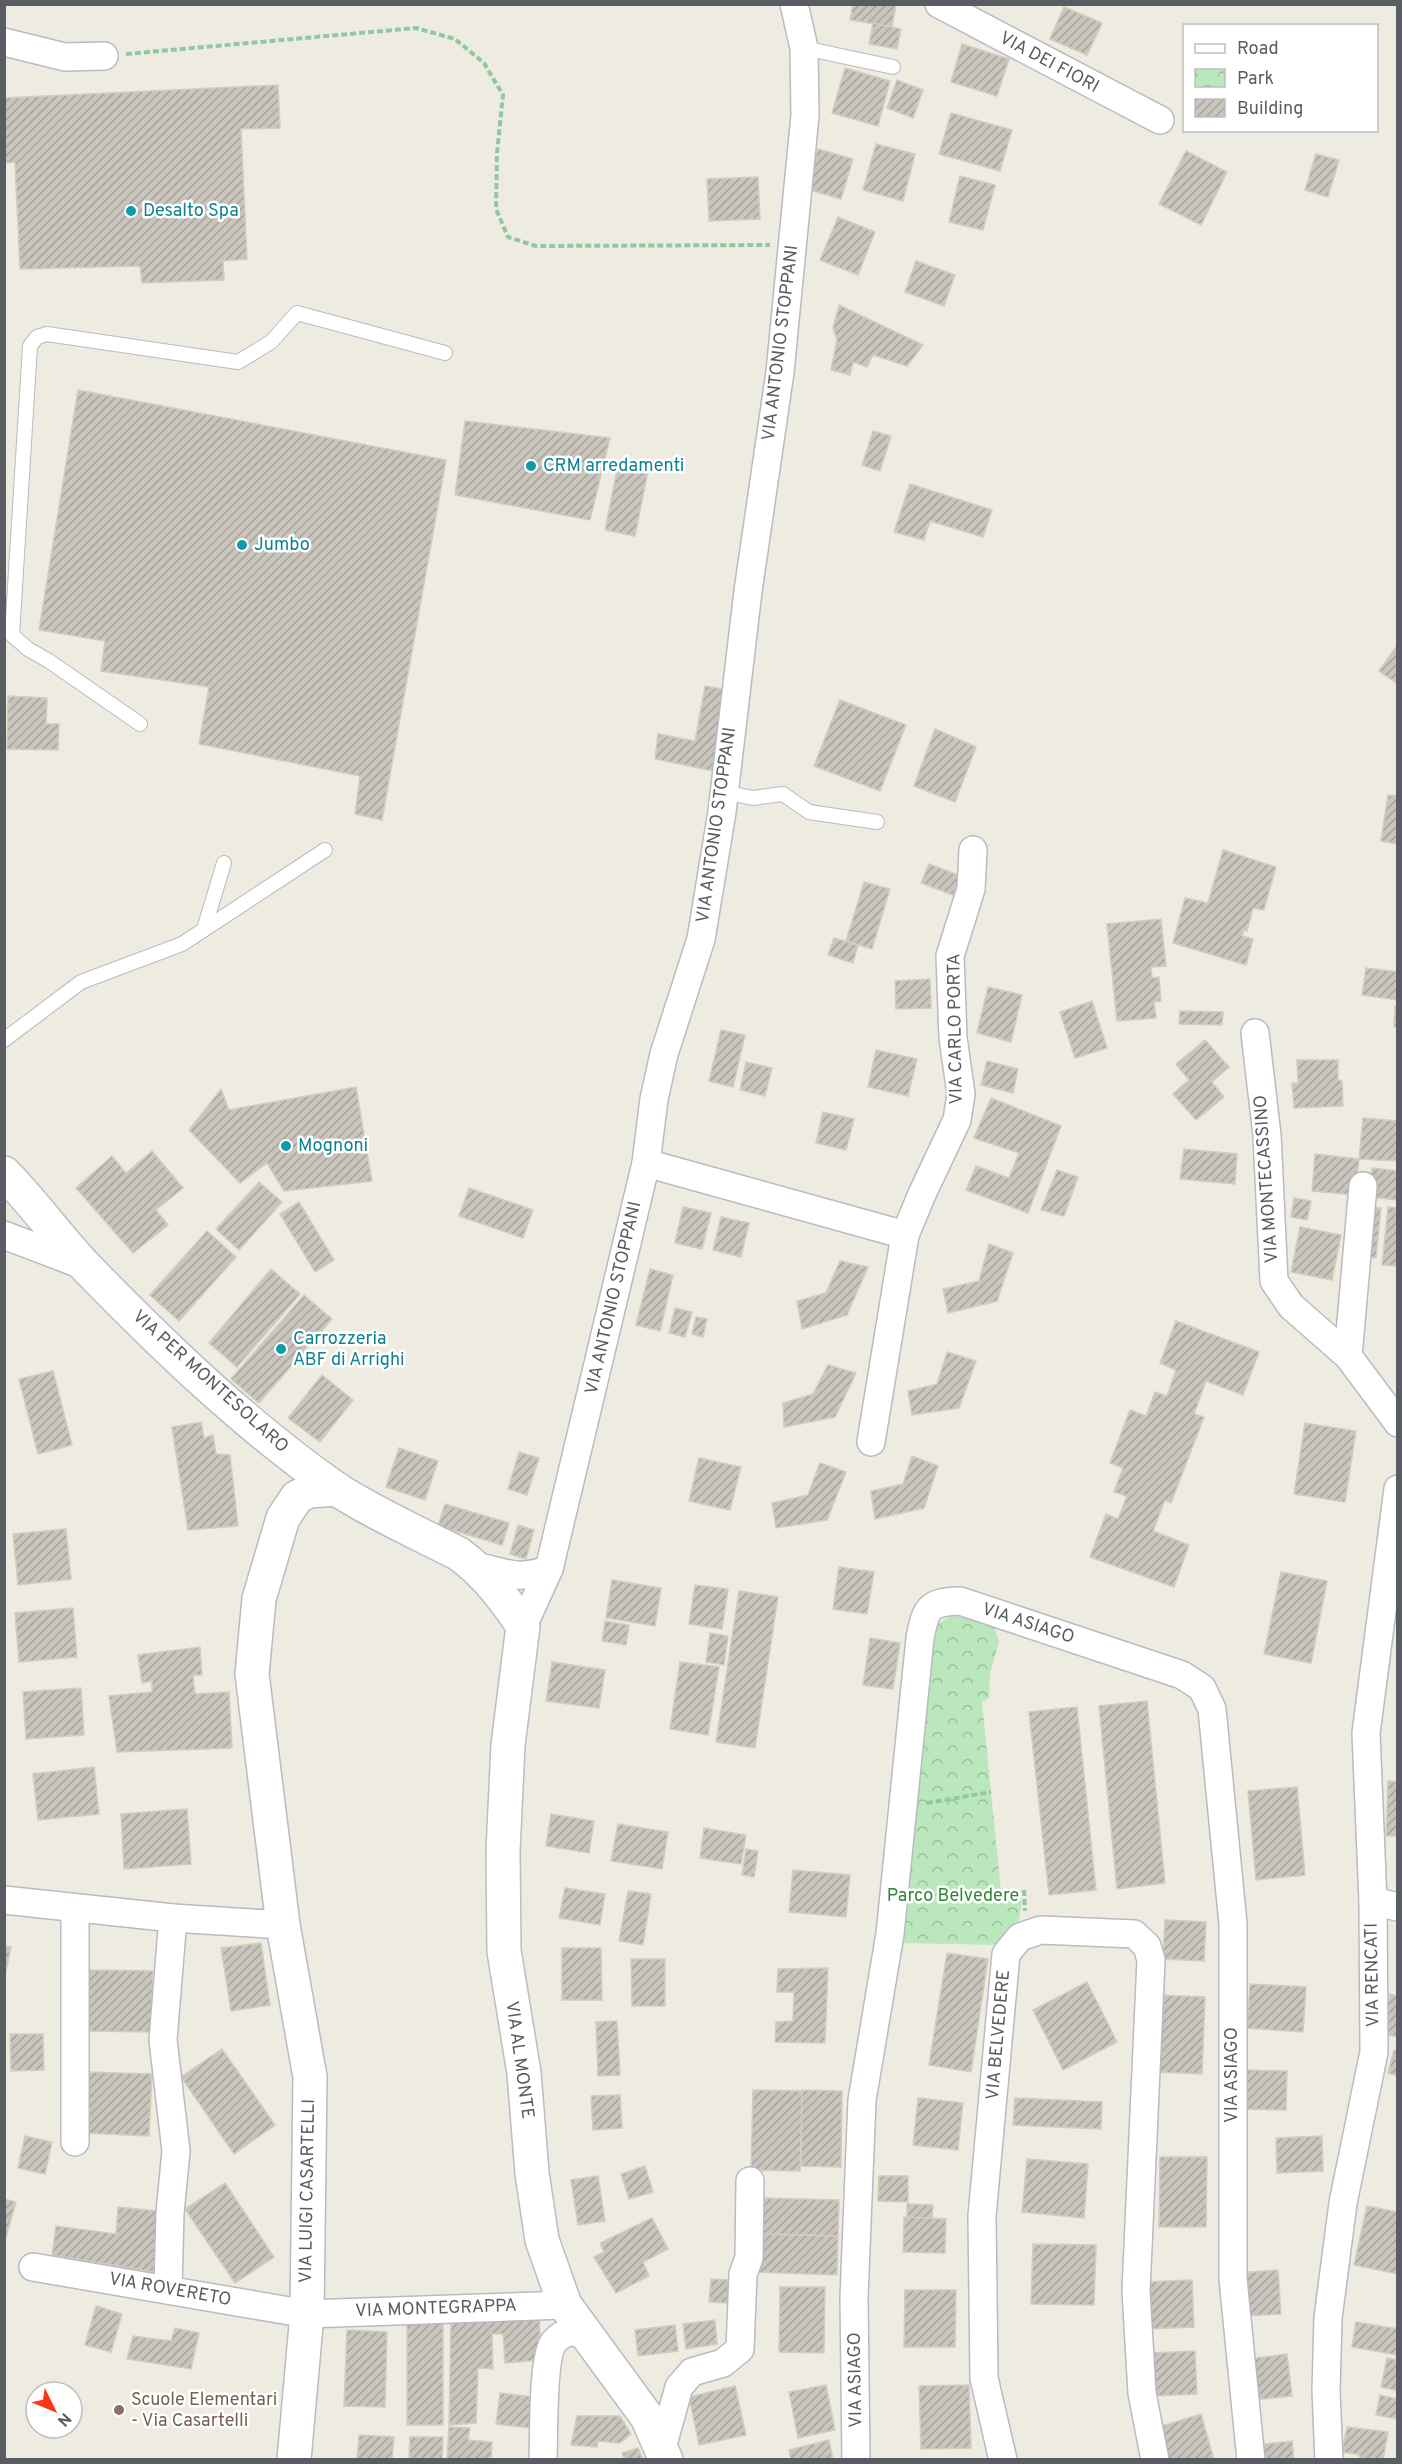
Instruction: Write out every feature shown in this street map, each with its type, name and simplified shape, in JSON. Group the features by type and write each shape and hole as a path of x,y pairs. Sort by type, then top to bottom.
{"main road":[{"name":"VIA PER MONTESOLARO","path":"4,1173 24,1192 85,1266 132,1314 265,1436 337,1489 459,1554 476,1566 501,1592 523,1626"},
{"path":"265,1436 286,1471 290,1487 289,1508"},
{"path":"289,1508 297,1497 309,1491 337,1489"},
{"name":"VIA LUIGI CASARTELLI","path":"289,1508 283,1518 260,1599 252,1674 284,1925 310,2077 307,2314 294,2460"},
{"name":"VIA AL MONTE","path":"523,1626 508,1745 502,1851 504,1951 524,2073 532,2173 542,2240 565,2305 647,2417 664,2454"}],"street":[{"name":"VIA ANTONIO STOPPANI","path":"523,1626 549,1569 646,1163 654,1099 664,1054 701,939 724,792 747,591 780,372 793,245 805,115 804,48 794,4"},
{"name":"VIA DEI FIORI","path":"939,4 1160,120"},
{"path":"4,42 65,57 104,56"},
{"name":"VIA CARLO PORTA","path":"871,1442 905,1235 921,1194 957,1120 961,1094 953,1038 950,957 971,889 974,850"},
{"name":"VIA MONTECASSINO","path":"1255,1033 1267,1135 1274,1281 1291,1306 1348,1356 1398,1423"},
{"path":"646,1163 905,1235"},
{"path":"1348,1356 1364,1186"},
{"path":"4,1235 85,1266"},
{"name":"VIA RENCATI","path":"1329,2460 1326,2391 1328,2318 1343,2203 1374,2052 1385,1904 1366,1733 1398,1490"},
{"path":"476,1566 520,1577 531,1576 549,1569"},
{"name":"VIA ASIAGO","path":"856,2460 854,2297 862,2100 890,1934 920,1638 925,1614 940,1602 960,1601 1182,1675 1202,1688 1212,1709 1233,1924 1233,2280 1251,2460"},
{"path":"4,1900 172,1918 284,1925"},
{"path":"75,1908 75,2142"},
{"path":"168,2290 170,2213 176,2151 163,2040 172,1918"},
{"name":"VIA BELVEDERE","path":"1003,2460 984,2378 982,2216 1006,1954 1020,1937 1041,1930 1134,1934 1147,1946 1151,1959 1136,2291 1142,2393 1155,2460"},
{"path":"664,2454 679,2387 692,2372 723,2363 740,2349 744,2274 749,2258 750,2181"},
{"name":"VIA ROVERETO","path":"33,2267 307,2314"},
{"name":"VIA MONTEGRAPPA","path":"307,2314 565,2305"},
{"path":"543,2460 546,2368 552,2343 564,2334 574,2331 587,2335"}],"lane":[{"path":"804,48 893,67"},
{"path":"140,724 68,673 28,649 12,635 30,346 37,337 47,334 238,362 271,342 297,313 445,353"},
{"path":"724,792 753,798 783,794 808,812 877,822"},
{"path":"4,1040 81,982 183,944 325,850"},
{"path":"204,929 224,863"}],"path":[{"path":"104,56 416,28 455,39 484,63 503,95 497,153 496,209 508,237 536,246 793,245"},
{"path":"925,1804 991,1792"}],"green space":[{"name":"Parco Belvedere","path":"951,1615 990,1624 995,1629 999,1642 990,1674 989,1698 982,1702 1001,1892 1022,1901 1018,1926 1005,1933 1000,1945 899,1943 934,1627"}],"building":[{"path":"853,4 896,4 892,27 850,20"},
{"path":"1064,7 1102,23 1087,55 1050,39"},
{"path":"873,23 901,29 897,49 869,44"},
{"path":"962,44 1009,59 997,96 951,82"},
{"path":"845,68 890,81 878,126 832,113"},
{"path":"897,80 923,90 913,118 887,108"},
{"name":"Desalto Spa","path":"278,85 280,128 241,129 247,259 223,261 224,280 142,283 140,266 20,269 15,162 4,163 4,98"},
{"path":"951,113 1012,130 1000,171 939,154"},
{"path":"876,144 915,154 903,201 863,190"},
{"path":"818,149 853,159 841,199 806,189"},
{"path":"1186,151 1227,172 1201,225 1159,204"},
{"path":"1316,154 1339,160 1328,197 1305,190"},
{"path":"960,176 995,185 983,230 949,222"},
{"path":"758,177 760,219 709,221 707,179"},
{"path":"838,217 875,232 858,275 820,260"},
{"path":"916,261 955,275 944,306 905,292"},
{"path":"839,305 923,345 907,366 873,355 867,367 853,362 850,375 831,370 837,340 833,328"},
{"name":"Jumbo","path":"78,390 446,460 382,820 355,814 360,776 199,744 209,687 101,671 105,641 39,630"},
{"name":"CRM arredamenti","path":"465,421 610,438 590,520 455,495"},
{"path":"873,431 891,436 880,471 862,465"},
{"path":"619,460 649,466 635,536 605,530"},
{"path":"910,484 992,510 983,537 930,521 924,540 894,532"},
{"path":"1398,644 1398,684 1379,671"},
{"path":"705,686 729,690 714,771 655,759 658,734 695,741"},
{"path":"8,696 47,698 46,724 59,724 58,750 7,749"},
{"path":"840,700 906,725 880,791 814,766"},
{"path":"935,729 976,747 955,802 914,786"},
{"path":"1388,795 1398,796 1398,844 1381,841"},
{"path":"1223,850 1276,867 1264,910 1253,908 1247,931 1244,930 1242,936 1253,939 1246,965 1173,943 1185,898 1208,903"},
{"path":"929,864 961,876 953,895 921,883"},
{"path":"864,882 890,889 872,949 846,941"},
{"path":"1161,919 1166,966 1151,967 1152,978 1159,977 1161,1001 1154,1002 1156,1018 1117,1021 1107,924"},
{"path":"834,938 858,945 853,963 828,955"},
{"path":"1366,968 1398,972 1398,1000 1362,995"},
{"path":"930,979 931,1008 896,1009 895,981"},
{"path":"988,987 1022,995 1011,1042 977,1033"},
{"path":"1092,1001 1107,1048 1075,1058 1060,1012"},
{"path":"1395,1006 1398,1006 1398,1027 1394,1027"},
{"path":"1180,1011 1223,1012 1222,1025 1179,1024"},
{"path":"721,1030 745,1035 733,1087 709,1081"},
{"path":"1205,1040 1229,1067 1212,1082 1224,1097 1196,1120 1173,1094 1189,1080 1176,1064"},
{"path":"876,1050 917,1059 908,1096 868,1087"},
{"path":"1297,1060 1338,1060 1338,1080 1342,1081 1343,1106 1294,1108 1292,1083 1298,1083"},
{"path":"987,1061 1018,1069 1013,1093 981,1085"},
{"path":"746,1062 772,1068 765,1096 740,1090"},
{"name":"Mognoni","path":"356,1087 372,1181 284,1191 267,1163 240,1183 189,1130 221,1089 229,1110"},
{"path":"991,1098 1061,1126 1028,1213 966,1190 976,1166 1009,1178 1019,1153 974,1138"},
{"path":"823,1112 854,1119 846,1150 816,1143"},
{"path":"1363,1118 1398,1121 1398,1161 1359,1159"},
{"path":"1184,1149 1237,1154 1235,1184 1180,1179"},
{"path":"152,1151 183,1188 156,1210 168,1225 133,1253 76,1188 112,1156 126,1173"},
{"path":"1315,1154 1359,1159 1355,1195 1312,1191"},
{"path":"1372,1168 1398,1171 1398,1200 1369,1197"},
{"path":"1057,1170 1078,1177 1064,1216 1041,1210"},
{"path":"259,1182 282,1202 239,1250 216,1229"},
{"path":"469,1188 533,1210 523,1238 459,1216"},
{"path":"1294,1198 1311,1201 1307,1220 1291,1217"},
{"path":"299,1202 334,1260 315,1272 280,1214"},
{"path":"1366,1206 1381,1208 1376,1258 1361,1256"},
{"path":"683,1207 711,1213 702,1249 675,1243"},
{"path":"1388,1207 1398,1208 1398,1266 1382,1265"},
{"path":"721,1217 749,1223 741,1257 713,1250"},
{"path":"1300,1227 1341,1235 1332,1280 1291,1272"},
{"path":"207,1231 236,1257 179,1321 150,1295"},
{"path":"989,1244 1013,1253 997,1301 948,1313 943,1289 979,1281"},
{"path":"840,1261 868,1267 847,1315 802,1329 797,1301 826,1293"},
{"path":"271,1269 300,1294 237,1367 209,1343"},
{"path":"650,1269 673,1275 660,1331 636,1325"},
{"name":"Carrozzeria ABF di Arrighi","path":"304,1295 332,1319 259,1403 231,1379"},
{"path":"675,1308 692,1312 685,1337 669,1333"},
{"path":"696,1317 707,1319 703,1337 692,1334"},
{"path":"1176,1321 1259,1352 1243,1395 1206,1381 1194,1414 1204,1417 1171,1503 1165,1500 1153,1531 1189,1545 1174,1587 1090,1557 1106,1514 1118,1519 1127,1496 1114,1492 1123,1468 1110,1463 1130,1410 1146,1416 1155,1392 1167,1396 1176,1370 1160,1363"},
{"path":"947,1352 976,1361 959,1408 912,1415 908,1391 937,1384"},
{"path":"828,1365 856,1373 835,1417 784,1427 783,1403 813,1394"},
{"path":"53,1371 72,1445 38,1454 19,1379"},
{"path":"322,1375 353,1400 320,1442 288,1418"},
{"path":"201,1422 204,1438 213,1435 216,1454 230,1455 238,1526 188,1530 172,1427"},
{"path":"1305,1423 1356,1431 1345,1502 1294,1494"},
{"path":"399,1448 438,1461 425,1500 386,1487"},
{"path":"519,1452 539,1458 527,1495 508,1489"},
{"path":"912,1456 938,1466 924,1508 875,1519 871,1491 903,1484"},
{"path":"699,1458 741,1467 730,1510 689,1501"},
{"path":"820,1463 846,1472 827,1520 776,1528 772,1503 808,1495"},
{"path":"445,1504 509,1523 502,1545 438,1526"},
{"path":"518,1525 534,1530 526,1559 510,1554"},
{"path":"66,1529 71,1579 18,1585 13,1534"},
{"path":"839,1567 874,1572 867,1614 833,1609"},
{"path":"1281,1572 1327,1581 1311,1663 1264,1654"},
{"path":"612,1580 661,1588 655,1626 606,1618"},
{"path":"695,1585 728,1589 722,1629 689,1624"},
{"path":"739,1591 778,1597 755,1748 716,1742"},
{"path":"73,1608 77,1657 19,1662 15,1613"},
{"path":"605,1621 629,1625 626,1645 602,1641"},
{"path":"710,1633 728,1636 724,1665 706,1662"},
{"path":"870,1638 900,1643 893,1689 863,1685"},
{"path":"200,1647 202,1675 193,1675 195,1694 229,1692 232,1748 117,1752 109,1696 152,1692 152,1681 142,1683 138,1655"},
{"path":"552,1662 605,1670 599,1708 546,1701"},
{"path":"680,1662 719,1667 708,1735 670,1729"},
{"path":"81,1688 84,1735 26,1739 23,1692"},
{"path":"1147,1701 1165,1883 1117,1889 1099,1706"},
{"path":"1077,1707 1096,1890 1049,1895 1029,1712"},
{"path":"94,1767 99,1814 38,1820 33,1774"},
{"path":"1388,1781 1398,1782 1398,1836 1386,1836"},
{"path":"1297,1787 1305,1875 1256,1880 1248,1791"},
{"path":"187,1809 191,1864 124,1869 121,1814"},
{"path":"551,1814 594,1821 589,1853 546,1846"},
{"path":"618,1824 668,1832 662,1869 611,1861"},
{"path":"704,1828 746,1835 741,1864 700,1858"},
{"path":"746,1849 758,1851 754,1877 742,1875"},
{"path":"793,1870 850,1875 846,1917 789,1912"},
{"path":"565,1888 605,1894 600,1925 559,1918"},
{"path":"628,1891 651,1894 643,1945 619,1941"},
{"path":"1165,1920 1206,1922 1204,1961 1163,1959"},
{"path":"261,1943 270,2005 231,2011 221,1948"},
{"path":"4,1946 11,1947 4,1980"},
{"path":"562,1948 601,1948 602,2000 562,2000"},
{"path":"947,1953 988,1959 971,2072 929,2065"},
{"path":"631,1959 665,1959 665,2006 632,2006"},
{"path":"828,1968 825,2043 775,2042 776,2022 793,2021 794,1992 777,1992 778,1969"},
{"path":"88,1970 153,1971 151,2032 87,2031"},
{"path":"1087,1982 1117,2042 1063,2070 1033,2010"},
{"path":"1250,1984 1306,1987 1303,2032 1247,2028"},
{"path":"1390,1994 1398,1996 1398,2037 1381,2033"},
{"path":"1158,1995 1205,1997 1202,2074 1155,2072"},
{"path":"617,2021 620,2075 598,2076 596,2022"},
{"path":"10,2034 43,2034 44,2070 11,2071"},
{"path":"222,2049 275,2125 234,2154 181,2077"},
{"path":"1394,2050 1398,2051 1398,2076 1388,2073"},
{"path":"1244,2070 1287,2071 1286,2110 1243,2109"},
{"path":"88,2072 152,2074 149,2136 85,2133"},
{"path":"753,2090 802,2091 800,2171 751,2170"},
{"path":"802,2090 842,2091 841,2167 801,2166"},
{"path":"620,2095 622,2128 593,2130 591,2096"},
{"path":"918,2098 963,2103 958,2150 913,2145"},
{"path":"1015,2098 1102,2102 1101,2129 1013,2125"},
{"path":"25,2136 52,2142 45,2174 18,2168"},
{"path":"1322,2136 1323,2171 1277,2173 1276,2138"},
{"path":"1160,2157 1207,2157 1206,2227 1159,2227"},
{"path":"1027,2159 1088,2164 1084,2218 1022,2212"},
{"path":"645,2166 653,2192 629,2199 621,2174"},
{"path":"598,2176 605,2221 578,2225 571,2180"},
{"path":"879,2176 908,2176 908,2202 878,2201"},
{"path":"225,2183 274,2257 235,2283 185,2209"},
{"path":"761,2198 839,2200 838,2236 760,2234"},
{"path":"4,2199 16,2202 6,2237 4,2237"},
{"path":"907,2204 933,2205 932,2218 907,2218"},
{"path":"1367,2206 1398,2212 1398,2274 1354,2265"},
{"path":"118,2207 157,2211 154,2272 52,2255 56,2226 116,2234"},
{"path":"904,2217 946,2219 945,2253 903,2252"},
{"path":"652,2218 668,2249 643,2262 649,2276 616,2293 594,2257 604,2252 600,2243"},
{"path":"760,2234 838,2236 837,2275 753,2272"},
{"path":"1033,2244 1096,2245 1094,2305 1031,2304"},
{"path":"1278,2270 1281,2314 1242,2316 1239,2273"},
{"path":"711,2279 729,2280 727,2303 709,2302"},
{"path":"1192,2280 1194,2327 1147,2329 1145,2282"},
{"path":"780,2287 825,2287 824,2353 779,2352"},
{"path":"905,2290 956,2290 955,2347 904,2347"},
{"path":"96,2306 122,2314 111,2352 85,2345"},
{"path":"539,2311 541,2360 505,2363 503,2334 492,2334 493,2369 478,2368 476,2423 449,2425 451,2316"},
{"path":"407,2314 443,2314 443,2425 407,2425"},
{"path":"715,2320 717,2344 686,2349 683,2324"},
{"path":"1356,2322 1398,2329 1398,2355 1352,2347"},
{"path":"675,2325 678,2351 638,2356 635,2330"},
{"path":"175,2328 199,2333 191,2369 127,2359 133,2336 171,2341"},
{"path":"347,2330 387,2332 385,2407 344,2406"},
{"path":"1195,2351 1197,2394 1155,2396 1153,2353"},
{"path":"1287,2354 1292,2396 1253,2400 1248,2359"},
{"path":"1387,2358 1398,2360 1398,2391 1381,2387"},
{"path":"826,2385 835,2430 798,2438 789,2392"},
{"path":"969,2385 971,2448 921,2449 919,2386"},
{"path":"735,2386 746,2435 699,2445 689,2397"},
{"path":"500,2393 534,2397 530,2428 496,2424"},
{"path":"1380,2395 1398,2399 1398,2419 1376,2415"},
{"path":"1201,2414 1214,2460 1168,2460 1159,2427"},
{"path":"577,2416 620,2416 631,2434 620,2443 598,2441 597,2447 571,2445"},
{"path":"449,2427 470,2428 468,2440 492,2442 491,2460 447,2460"},
{"path":"1347,2427 1388,2432 1383,2460 1359,2460 1360,2455 1342,2452"},
{"path":"359,2435 394,2437 392,2460 357,2460"},
{"path":"410,2437 443,2437 442,2460 409,2460"},
{"path":"829,2440 833,2460 791,2460 789,2450"},
{"path":"1292,2441 1294,2460 1260,2460 1258,2445"},
{"path":"638,2448 643,2460 625,2460 622,2453"}],"place":[{"name":"Desalto Spa","path":"131,211"},
{"name":"CRM arredamenti","path":"531,466"},
{"name":"Jumbo","path":"242,545"},
{"name":"Mognoni","path":"286,1146"},
{"name":"Carrozzeria ABF di Arrighi","path":"281,1349"},
{"name":"Scuole Elementari - Via Casartelli","path":"119,2410"}]}
